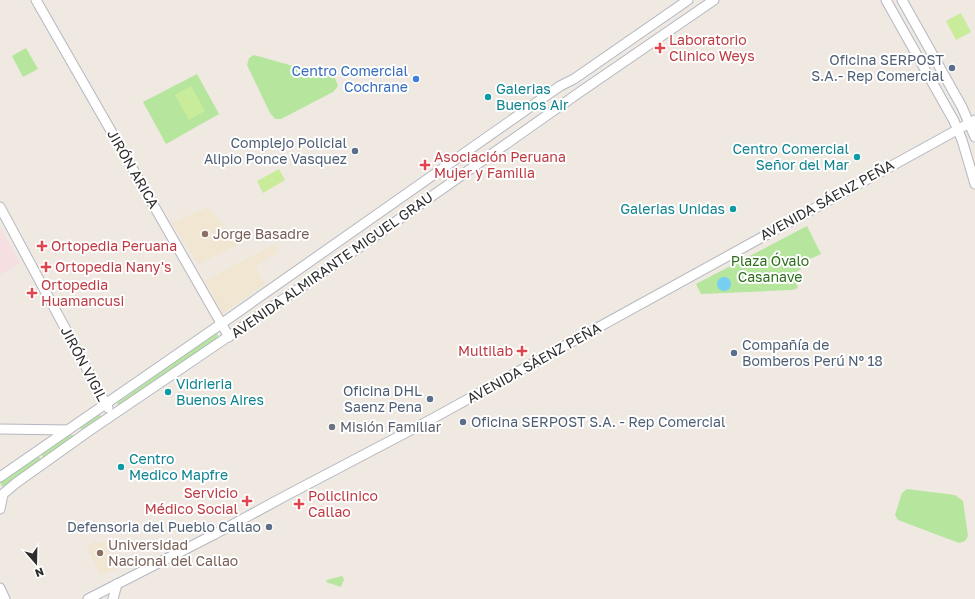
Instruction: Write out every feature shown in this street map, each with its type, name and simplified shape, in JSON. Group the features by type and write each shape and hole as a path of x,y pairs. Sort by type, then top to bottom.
{"main road":[{"name":"JIRÓN ARICA","path":"36,0 229,337"},
{"name":"AVENIDA ALMIRANTE MIGUEL GRAU","path":"0,477 222,324 560,86 574,79 688,0"},
{"name":"AVENIDA ALMIRANTE MIGUEL GRAU","path":"0,504 3,494 8,489 89,431 229,337 714,0"},
{"path":"886,0 958,129 975,184"},
{"path":"902,0 972,121 975,137"},
{"name":"AVENIDA SÁENZ PEÑA","path":"88,599 215,534 430,420 972,121"},
{"path":"464,154 471,168"},
{"name":"JIRÓN VIGIL","path":"0,207 112,416"},
{"path":"0,429 89,431"},
{"path":"42,430 47,439 46,445"},
{"path":"34,454 41,456 43,464"},
{"path":"113,599 117,584"},
{"path":"0,588 5,599"}],"shaded area":[{"name":"Jorge Basadre","path":"208,207 240,244 198,264 172,223"},
{"path":"0,227 20,263 0,275"},
{"path":"274,244 278,252 255,267 265,284 222,314 205,281"},
{"name":"Universidad Nacional del Callao","path":"96,541 98,544 105,541 117,568 101,576 87,546"}],"green space":[{"path":"961,13 971,32 956,40 946,21"},
{"path":"26,48 38,69 23,77 12,56"},
{"path":"254,55 335,78 338,86 333,92 281,119 275,119 270,113 247,65 249,58"},
{"path":"197,74 219,114 166,144 143,102"},
{"path":"191,86 205,111 189,120 175,95"},
{"path":"279,169 285,180 263,193 257,181"},
{"name":"Plaza Óvalo Casanave","path":"807,226 821,254 803,262 801,269 793,274 798,288 792,290 701,294 696,284"},
{"path":"216,333 218,335 217,339 120,407 117,403"},
{"path":"98,412 103,419 88,429 81,429 78,426"},
{"path":"66,434 78,436 44,459 39,451"},
{"path":"38,455 42,461 8,485 4,487 1,485 0,481"},
{"path":"907,489 955,495 963,501 968,536 965,541 959,543 898,520 895,515 902,493"},
{"path":"342,576 344,579 341,587 326,582 327,580"}],"water":[{"path":"724,277 729,279 731,284 729,289 724,291 719,289 717,284 719,279"}],"place":[{"name":"Laboratorio Clinico Weys","path":"660,48"},
{"name":"Oficina SERPOST S.A.- Rep Comercial","path":"952,68"},
{"name":"Centro Comercial Cochrane","path":"416,79"},
{"name":"Galerias Buenos Air","path":"488,97"},
{"name":"Complejo Policial Alipio Ponce Vasquez","path":"355,151"},
{"name":"Centro Comercial Señor del Mar","path":"857,157"},
{"name":"Asociación Peruana Mujer y Familia","path":"425,165"},
{"name":"Galerias Unidas","path":"733,209"},
{"name":"Jorge Basadre","path":"205,234"},
{"name":"Ortopedia Peruana","path":"42,246"},
{"name":"Ortopedia Nany's","path":"46,267"},
{"name":"Ortopedia Huamancusi","path":"32,293"},
{"name":"Multilab","path":"522,351"},
{"name":"Compañía de Bomberos Perú Nº 18","path":"734,353"},
{"name":"Vidrieria Buenos Aires","path":"168,392"},
{"name":"Oficina DHL Saenz Pena","path":"430,399"},
{"name":"Oficina SERPOST S.A. - Rep Comercial","path":"463,422"},
{"name":"Misión Familiar","path":"332,427"},
{"name":"Centro Medico Mapfre","path":"121,467"},
{"name":"Servicio Médico Social","path":"247,501"},
{"name":"Policlinico Callao","path":"299,504"},
{"name":"Defensoria del Pueblo Callao","path":"269,527"},
{"name":"Universidad Nacional del Callao","path":"100,553"}]}
